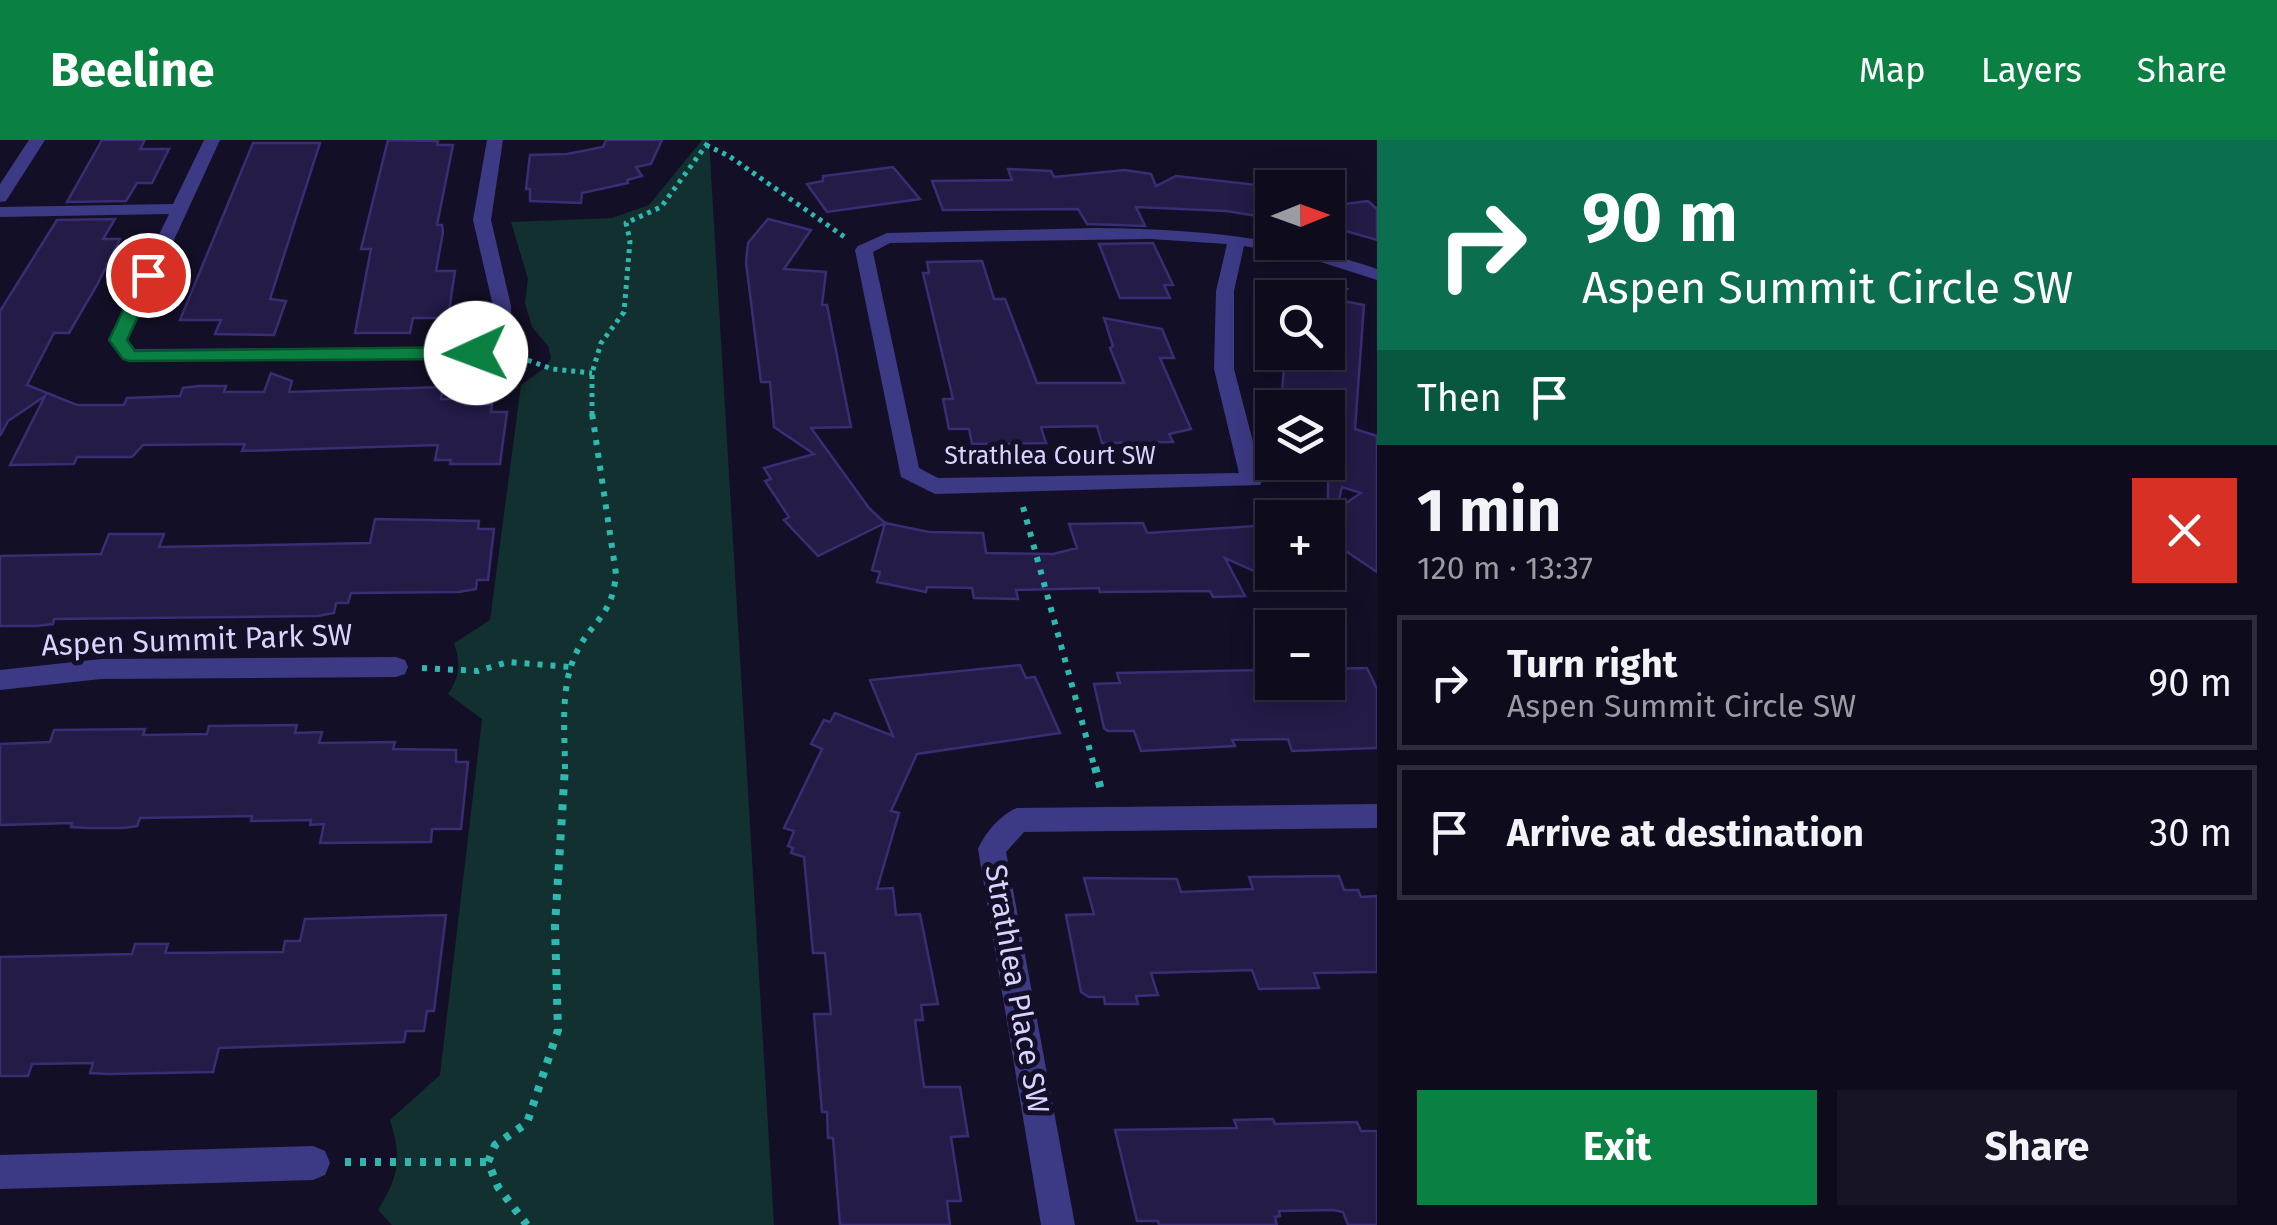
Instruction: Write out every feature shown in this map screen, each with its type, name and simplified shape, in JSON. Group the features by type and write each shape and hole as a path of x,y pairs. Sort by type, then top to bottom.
{"street":[{"path":"0,198 38,140"},
{"path":"212,140 118,340 129,355 476,353 501,332 502,306 482,220 495,140"},
{"path":"0,212 179,210"},
{"path":"864,250 887,238 1155,235 1303,251 1377,275"},
{"name":"Strathlea Court SW","path":"864,250 909,472 936,486 1017,486 1252,480 1224,369 1224,291 1236,241"},
{"name":"Aspen Summit Park SW","path":"0,680 101,669 396,667"},
{"name":"Strathlea Place SW","path":"1058,1225 992,849 1018,820 1377,816"},
{"path":"0,1172 312,1164"}],"path":[{"path":"527,1225 498,1187 488,1162 495,1144 527,1123 558,1030 555,926 566,783 566,679 570,666 614,600 616,574 592,419 592,374 601,343 624,312 630,241 626,222 661,207 708,142 864,250"},
{"path":"488,345 552,369 592,374"},
{"path":"1017,486 1109,820"},
{"path":"396,667 478,671 508,662 570,666"},
{"path":"312,1164 403,1159 488,1162"}],"green space":[{"path":"702,140 709,140 774,1225 392,1225 378,1210 396,1167 390,1120 440,1075 482,719 448,694 458,670 454,643 490,620 521,385 545,368 551,358 548,346 532,327 525,303 528,279 511,222 612,218 649,205"}],"building":[{"path":"102,140 145,140 140,149 169,149 152,183 137,183 126,201 67,202"},
{"path":"388,140 453,145 437,225 442,225 443,232 436,271 455,271 448,318 413,318 410,333 355,333 371,249 361,249"},
{"path":"606,140 662,140 651,164 636,167 642,176 627,180 628,183 582,193 581,203 530,201 530,189 526,189 530,155 567,154 603,147"},
{"path":"253,143 320,143 270,299 286,301 274,335 215,334 221,320 180,320"},
{"path":"893,167 920,199 827,212 807,184 823,181 823,176"},
{"path":"1008,169 1051,171 1054,177 1125,170 1151,174 1156,186 1176,176 1255,185 1255,216 1136,207 1145,226 1087,224 1078,209 943,210 932,181 1012,180"},
{"path":"1368,201 1377,209 1377,240 1345,231 1345,204"},
{"path":"115,219 103,239 120,239 97,285 69,333 54,333 27,385 77,405 124,405 127,398 180,396 183,388 198,386 226,386 224,392 264,392 271,373 292,381 289,392 443,387 441,399 476,399 475,405 492,404 491,412 507,412 500,464 450,464 451,460 435,460 438,445 242,451 245,444 143,445 132,457 77,457 74,464 10,465 45,396 8,421 0,436 0,311 57,220"},
{"path":"768,219 811,230 784,269 826,272 822,305 827,305 851,427 811,428 869,508 885,523 818,556 784,520 789,517 765,481 771,479 764,468 814,454 774,427 770,382 761,382 746,262 748,243"},
{"path":"1153,243 1173,285 1164,285 1170,298 1120,298 1099,244"},
{"path":"982,261 994,299 1005,299 1037,383 1124,383 1110,348 1113,346 1104,318 1162,329 1174,358 1160,358 1191,429 1169,434 1173,442 1102,443 1097,426 1041,427 1046,443 972,444 969,429 949,429 943,399 953,399 923,273 929,273 927,262"},
{"path":"1345,301 1364,305 1355,429 1377,436 1377,572 1345,550 1345,504 1361,493 1342,487 1339,500 1328,499 1328,480 1345,480 1345,390 1282,390 1284,370 1345,370"},
{"path":"375,519 479,521 478,529 494,529 488,580 477,580 476,589 459,592 351,593 348,603 336,603 334,613 318,616 54,619 53,624 0,626 0,556 101,554 109,534 164,534 159,547 370,543"},
{"path":"885,523 929,532 983,533 986,553 1053,554 1077,548 1069,524 1143,523 1147,533 1255,526 1255,571 1225,558 1245,596 1213,597 1210,591 1100,592 1099,588 1016,590 1018,599 974,598 972,588 927,587 926,592 877,582 880,572 872,570"},
{"path":"1020,665 1026,678 1035,677 1060,733 917,754 891,811 899,813 877,889 893,888 896,915 920,914 938,1004 921,1005 923,1020 915,1020 924,1087 960,1087 968,1136 951,1137 961,1201 947,1201 950,1225 840,1225 833,1138 828,1138 827,1112 822,1112 814,1014 831,1014 825,953 813,953 804,857 791,853 793,848 788,846 794,831 784,828 822,749 811,744 824,720 830,722 835,713 893,736 870,680"},
{"path":"1367,668 1377,689 1377,748 1292,751 1288,739 1232,740 1235,746 1141,751 1134,731 1104,728 1094,684 1120,683 1117,673 1255,670 1255,700 1345,700 1345,669"},
{"path":"297,725 295,733 322,732 319,743 395,742 393,749 456,750 456,762 468,762 461,829 432,829 431,842 320,843 324,824 310,825 311,820 251,821 252,816 140,818 137,826 123,828 71,827 72,823 0,825 0,744 50,742 54,730 145,729 143,735 207,734 209,726"},
{"path":"1339,876 1344,890 1358,890 1361,897 1377,896 1377,972 1314,973 1319,988 1259,989 1252,970 1151,973 1158,995 1136,996 1138,1004 1105,1004 1104,997 1089,997 1081,992 1066,915 1094,914 1084,878 1177,879 1181,892 1253,889 1249,877"},
{"path":"446,915 434,1011 427,1011 424,1031 406,1031 404,1042 219,1048 213,1072 109,1074 90,1073 93,1063 32,1064 28,1076 0,1076 0,957 132,954 135,944 168,944 165,953 283,952 285,941 300,941 305,919"},
{"path":"1273,1119 1275,1124 1357,1122 1361,1131 1377,1131 1377,1225 1348,1225 1343,1212 1333,1210 1279,1211 1280,1216 1275,1217 1277,1225 1159,1225 1158,1221 1137,1221 1115,1130 1237,1128 1234,1120"}],"route":[{"path":"148,275 118,340 129,355 141,358 476,353"}]}
